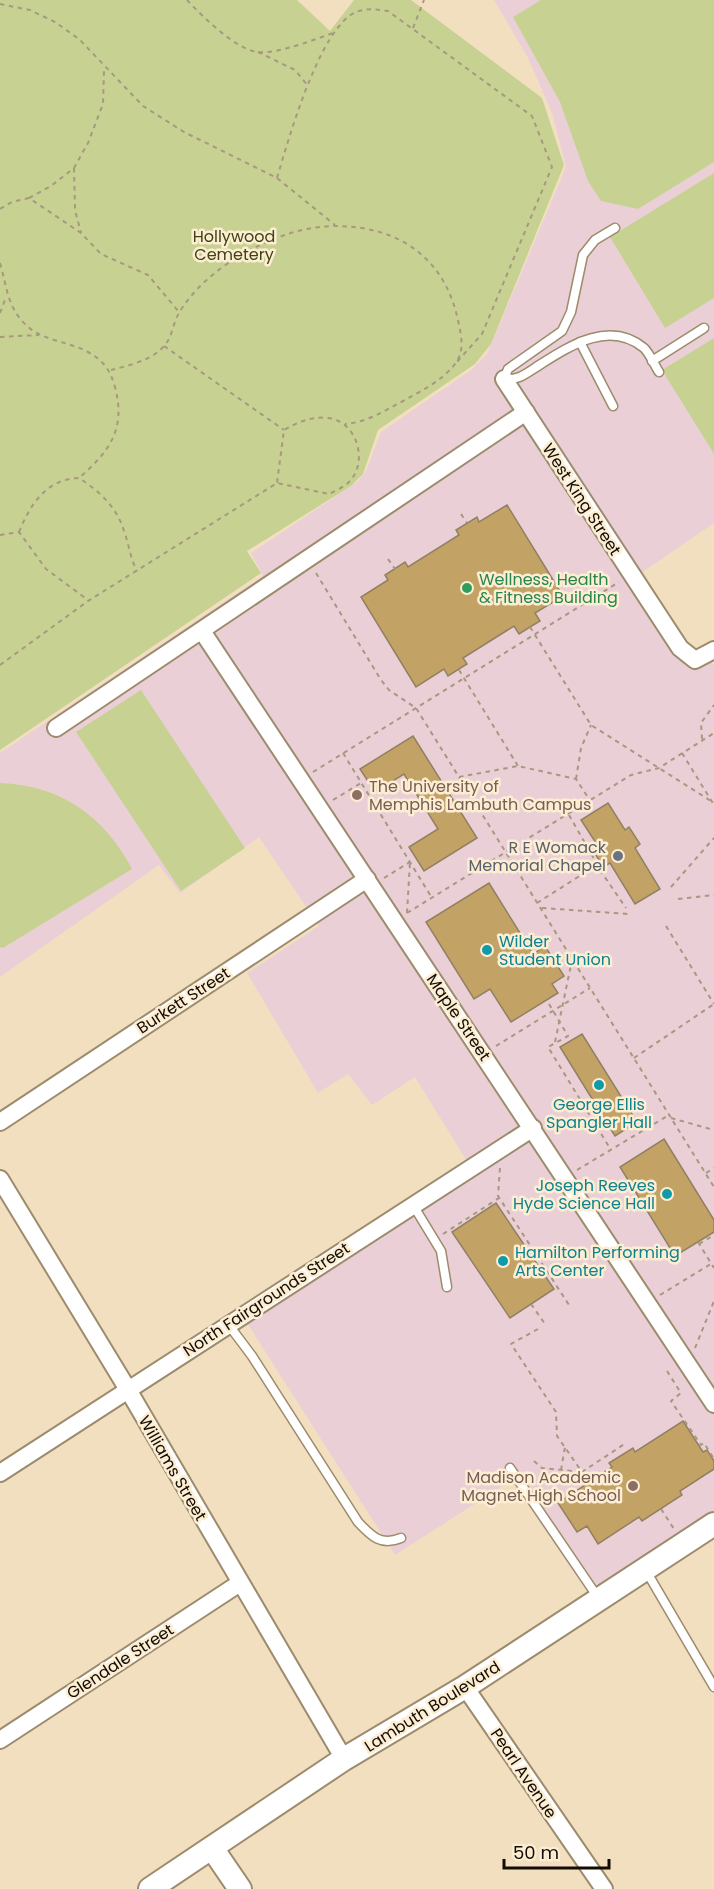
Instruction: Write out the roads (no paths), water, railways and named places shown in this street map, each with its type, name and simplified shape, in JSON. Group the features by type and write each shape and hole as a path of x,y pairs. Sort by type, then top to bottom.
{"street":[{"name":"West King Street","path":"504,379 680,648 695,660 712,654"},
{"path":"56,728 526,412"},
{"name":"Maple Street","path":"202,631 301,780 375,879 533,1128 714,1404"},
{"name":"Burkett Street","path":"0,1122 375,879"},
{"name":"North Fairgrounds Street","path":"0,1473 127,1388 533,1128"},
{"name":"Williams Street","path":"0,1179 127,1388 344,1759"},
{"name":"Lambuth Boulevard","path":"150,1889 344,1759 465,1687 714,1524"},
{"name":"Glendale Street","path":"0,1740 240,1583"},
{"name":"Pearl Avenue","path":"465,1687 603,1889"},
{"path":"212,1848 240,1889"}],"lane":[{"path":"615,228 595,240 583,255 566,324 548,342 508,369 504,379 515,380 556,354 599,335 612,335 640,346 659,372"},
{"path":"652,361 704,328"},
{"path":"548,342 556,354"},
{"path":"580,342 613,406"},
{"path":"413,1205 441,1251 447,1287"},
{"path":"228,1323 252,1356 358,1522 375,1540 390,1542 401,1538"},
{"path":"510,1468 599,1599"},
{"path":"645,1569 714,1687"}],"place":[{"name":"Wellness, Health & Fitness Building","path":"467,588"},
{"name":"The University of Memphis Lambuth Campus","path":"357,795"},
{"name":"R E Womack Memorial Chapel","path":"618,856"},
{"name":"Wilder Student Union","path":"487,950"},
{"name":"George Ellis Spangler Hall","path":"599,1085"},
{"name":"Joseph Reeves Hyde Science Hall","path":"667,1194"},
{"name":"Hamilton Performing Arts Center","path":"503,1261"},
{"name":"Madison Academic Magnet High School","path":"633,1486"}],"park label":[{"name":"Hollywood Cemetery","path":"234,245"}]}
